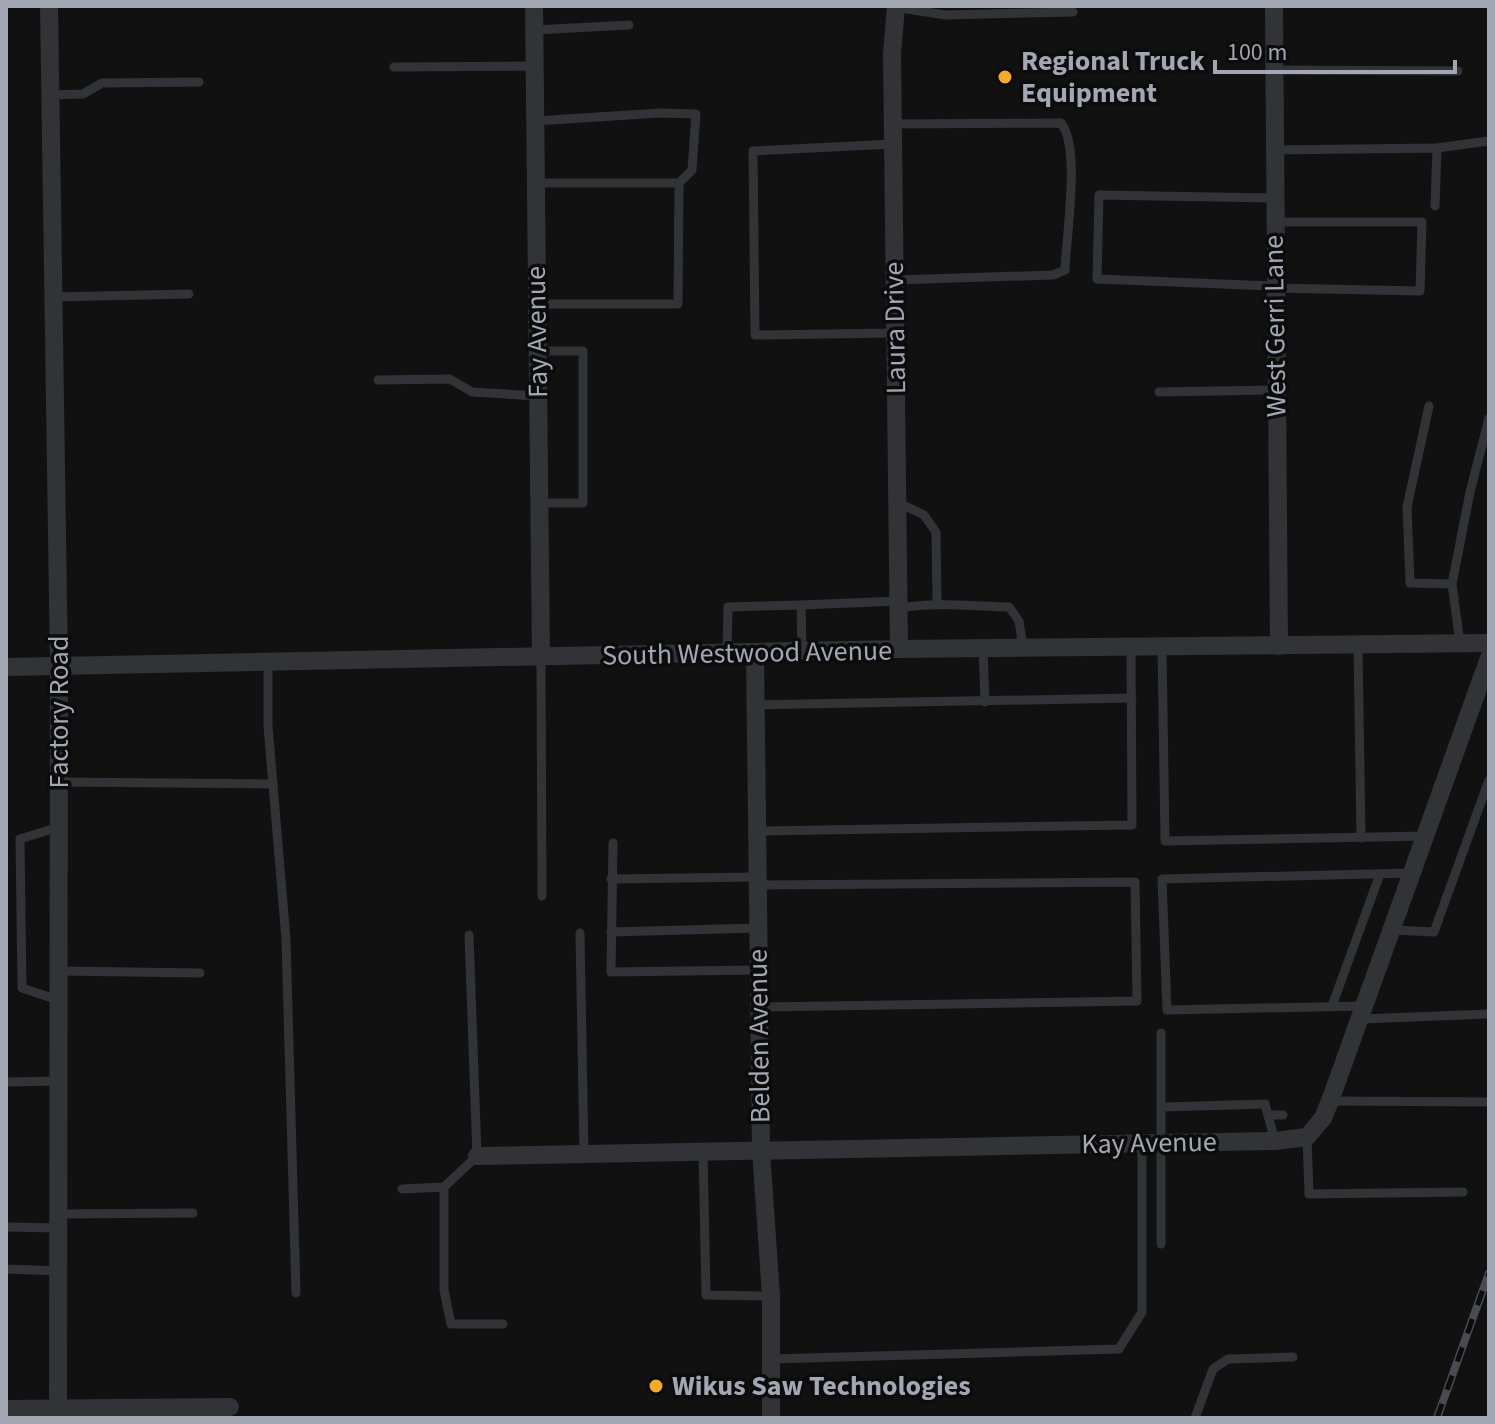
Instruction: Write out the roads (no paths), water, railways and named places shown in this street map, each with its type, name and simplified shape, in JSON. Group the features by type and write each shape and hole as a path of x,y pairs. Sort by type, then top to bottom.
{"street":[{"name":"Factory Road","path":"49,6 59,666 60,1413"},
{"name":"Fay Avenue","path":"534,6 541,658"},
{"name":"Laura Drive","path":"896,6 893,144 899,649"},
{"name":"West Gerri Lane","path":"1274,6 1273,222 1279,646"},
{"name":"South Westwood Avenue","path":"6,667 727,655 899,649 1489,643"},
{"name":"Belden Avenue","path":"755,654 761,1150 771,1296 771,1418"},
{"path":"1307,1137 1323,1118 1330,1101 1489,658"},
{"name":"Kay Avenue","path":"477,1156 1275,1141 1307,1137"},
{"path":"6,1409 60,1413 230,1407"}],"lane":[{"path":"896,6 945,15 1073,12"},
{"path":"535,30 629,25"},
{"path":"394,67 535,66"},
{"path":"1274,70 1458,71"},
{"path":"50,95 83,94 102,83 199,82"},
{"path":"535,121 660,113 696,114 692,170 679,183 678,304 536,304"},
{"path":"893,124 1061,123 1069,132 1071,156 1065,270 1053,275 895,280"},
{"path":"1274,150 1437,148 1489,141"},
{"path":"893,144 753,151 753,166 755,335 895,333"},
{"path":"1435,206 1437,148"},
{"path":"536,183 679,183"},
{"path":"1273,222 1422,222 1420,291 1097,279 1099,195 1274,198"},
{"path":"53,297 189,294"},
{"path":"537,351 583,351 583,503 539,503"},
{"path":"378,380 450,379 472,392 538,396"},
{"path":"1159,392 1276,390"},
{"path":"1429,406 1407,507 1410,583 1452,584"},
{"path":"1460,643 1452,584 1489,418"},
{"path":"897,502 924,515 936,532 937,602"},
{"path":"727,655 728,607 801,605 937,602 952,606 1009,607 1019,621 1023,648"},
{"path":"801,605 802,653"},
{"path":"1358,645 1361,838"},
{"path":"757,831 1132,825 1131,647"},
{"path":"1162,647 1165,841 1426,836"},
{"path":"983,649 985,702"},
{"path":"541,658 542,896"},
{"path":"268,662 268,726 286,939 296,1293"},
{"path":"755,705 1132,698"},
{"path":"1393,930 1434,932 1489,780"},
{"path":"59,782 273,784"},
{"path":"59,827 20,839 22,988 60,1000"},
{"path":"613,843 611,972 758,970"},
{"path":"1411,873 1162,879 1167,1010 1332,1006 1362,1012 1489,1014"},
{"path":"1332,1006 1380,874"},
{"path":"611,879 1135,882 1137,1001 759,1007"},
{"path":"611,932 757,928"},
{"path":"580,933 584,1154"},
{"path":"402,1189 444,1187 477,1156 469,935"},
{"path":"60,971 200,973"},
{"path":"771,1359 1119,1349 1142,1312 1150,1143 1164,1107 1161,1033"},
{"path":"6,1082 60,1081"},
{"path":"1330,1101 1489,1102"},
{"path":"1164,1107 1265,1104 1275,1141"},
{"path":"1268,1115 1283,1115"},
{"path":"1307,1137 1309,1194 1463,1192"},
{"path":"1150,1143 1161,1244"},
{"path":"703,1151 706,1295 771,1296"},
{"path":"444,1187 444,1290 451,1324 503,1324"},
{"path":"6,1227 193,1213"},
{"path":"6,1269 60,1271"},
{"path":"1195,1418 1213,1369 1228,1359 1293,1357"}],"railway":[{"path":"1437,1418 1489,1273"}],"place":[{"name":"Regional Truck Equipment","path":"1005,77"},
{"name":"Wikus Saw Technologies","path":"656,1386"}]}
